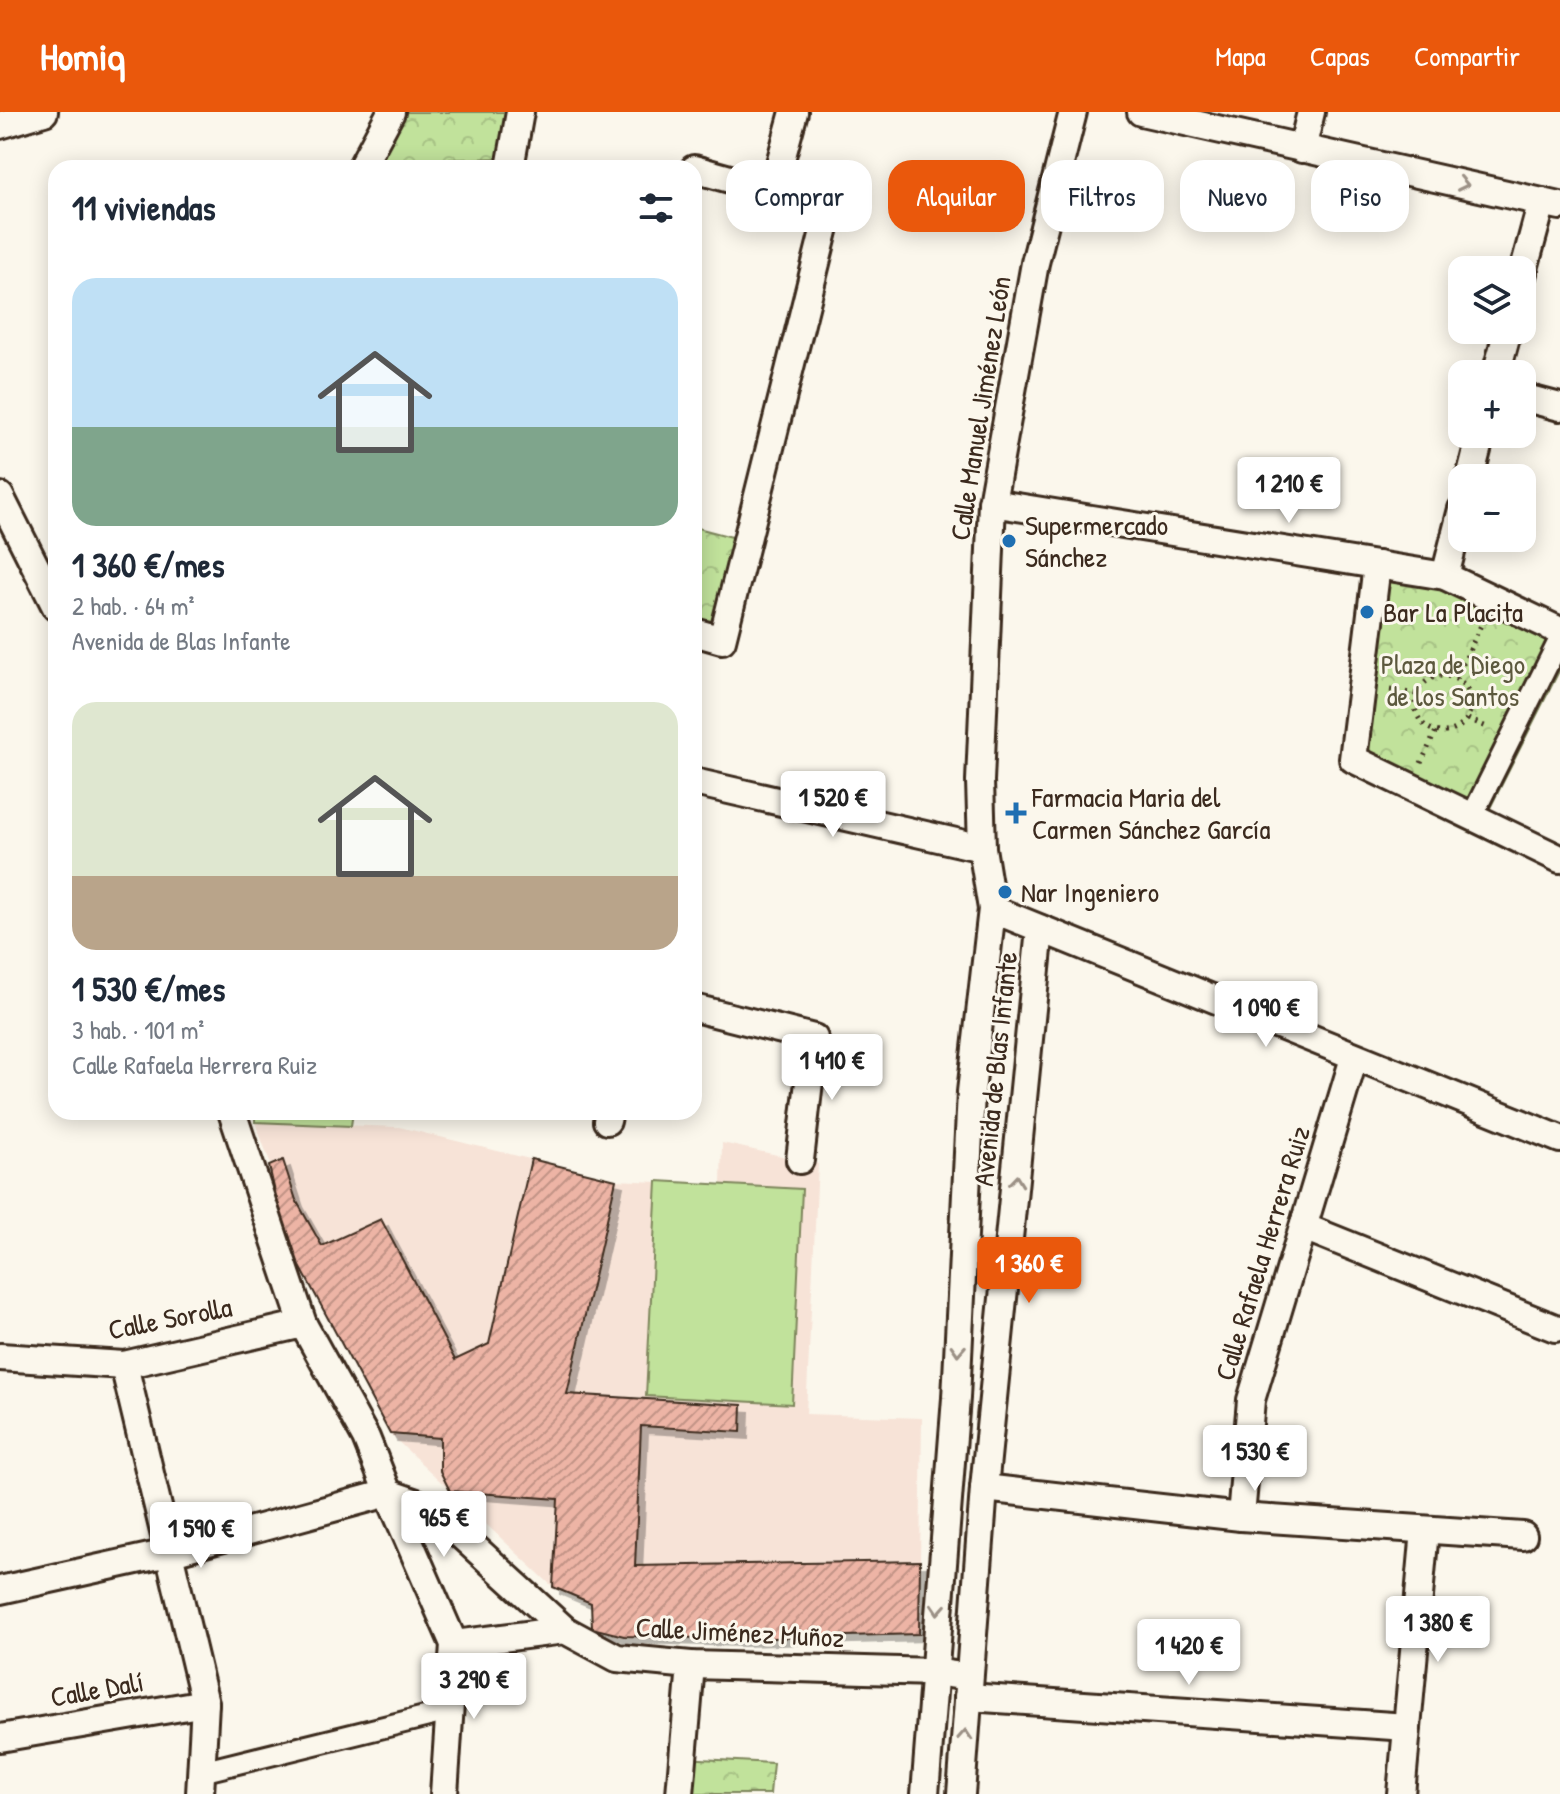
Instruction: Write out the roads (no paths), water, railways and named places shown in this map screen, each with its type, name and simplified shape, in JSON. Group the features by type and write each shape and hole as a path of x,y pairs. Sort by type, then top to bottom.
{"street":[{"path":"0,125 44,112"},
{"path":"365,160 391,112"},
{"path":"511,160 520,112"},
{"path":"781,160 794,112"},
{"name":"Calle Manuel Jiménez León","path":"992,909 982,848 980,781 992,503 1035,263 1073,112"},
{"path":"1141,112 1551,204 1530,256"},
{"path":"1302,149 1311,112"},
{"path":"702,170 726,177"},
{"path":"702,634 722,640 824,232"},
{"path":"1536,401 1560,407"},
{"path":"0,496 48,591"},
{"path":"992,503 1445,576 1560,631"},
{"path":"1445,576 1451,552"},
{"path":"1377,565 1353,759 1560,859"},
{"path":"1472,816 1560,639"},
{"path":"702,784 982,848"},
{"path":"992,909 1560,1139"},
{"name":"Avenida de Blas Infante","path":"925,1794 956,1398 971,1092 992,909"},
{"name":"Avenida de Blas Infante","path":"961,1794 984,1488 1040,929"},
{"path":"702,1010 814,1038 800,1160"},
{"name":"Calle Rafaela Herrera Ruiz","path":"1241,1517 1251,1400 1354,1058"},
{"path":"235,1120 303,1324 366,1438 454,1644 444,1794"},
{"path":"1304,1227 1555,1328"},
{"name":"Calle Sorolla","path":"0,1357 124,1365 303,1324"},
{"path":"124,1365 205,1703 201,1783 449,1711"},
{"path":"956,1398 994,1406"},
{"path":"984,1488 1241,1517 1523,1536"},
{"path":"0,1590 168,1553 388,1493"},
{"name":"Calle Jiménez Muñoz","path":"388,1493 431,1508 565,1630 617,1658 691,1665 934,1672"},
{"path":"1401,1794 1425,1530"},
{"path":"454,1644 565,1630"},
{"path":"680,1794 691,1665"},
{"path":"934,1672 968,1687 1407,1727"},
{"name":"Calle Dalí","path":"0,1738 205,1703"}],"place":[{"name":"Supermercado Sánchez","path":"1009,541"},
{"name":"Bar La Placita","path":"1367,612"},
{"name":"Farmacia Maria del Carmen Sánchez García","path":"1016,813"},
{"name":"Nar Ingeniero","path":"1005,892"}],"park label":[{"name":"Plaza de Diego de los Santos","path":"1453,680"}]}
